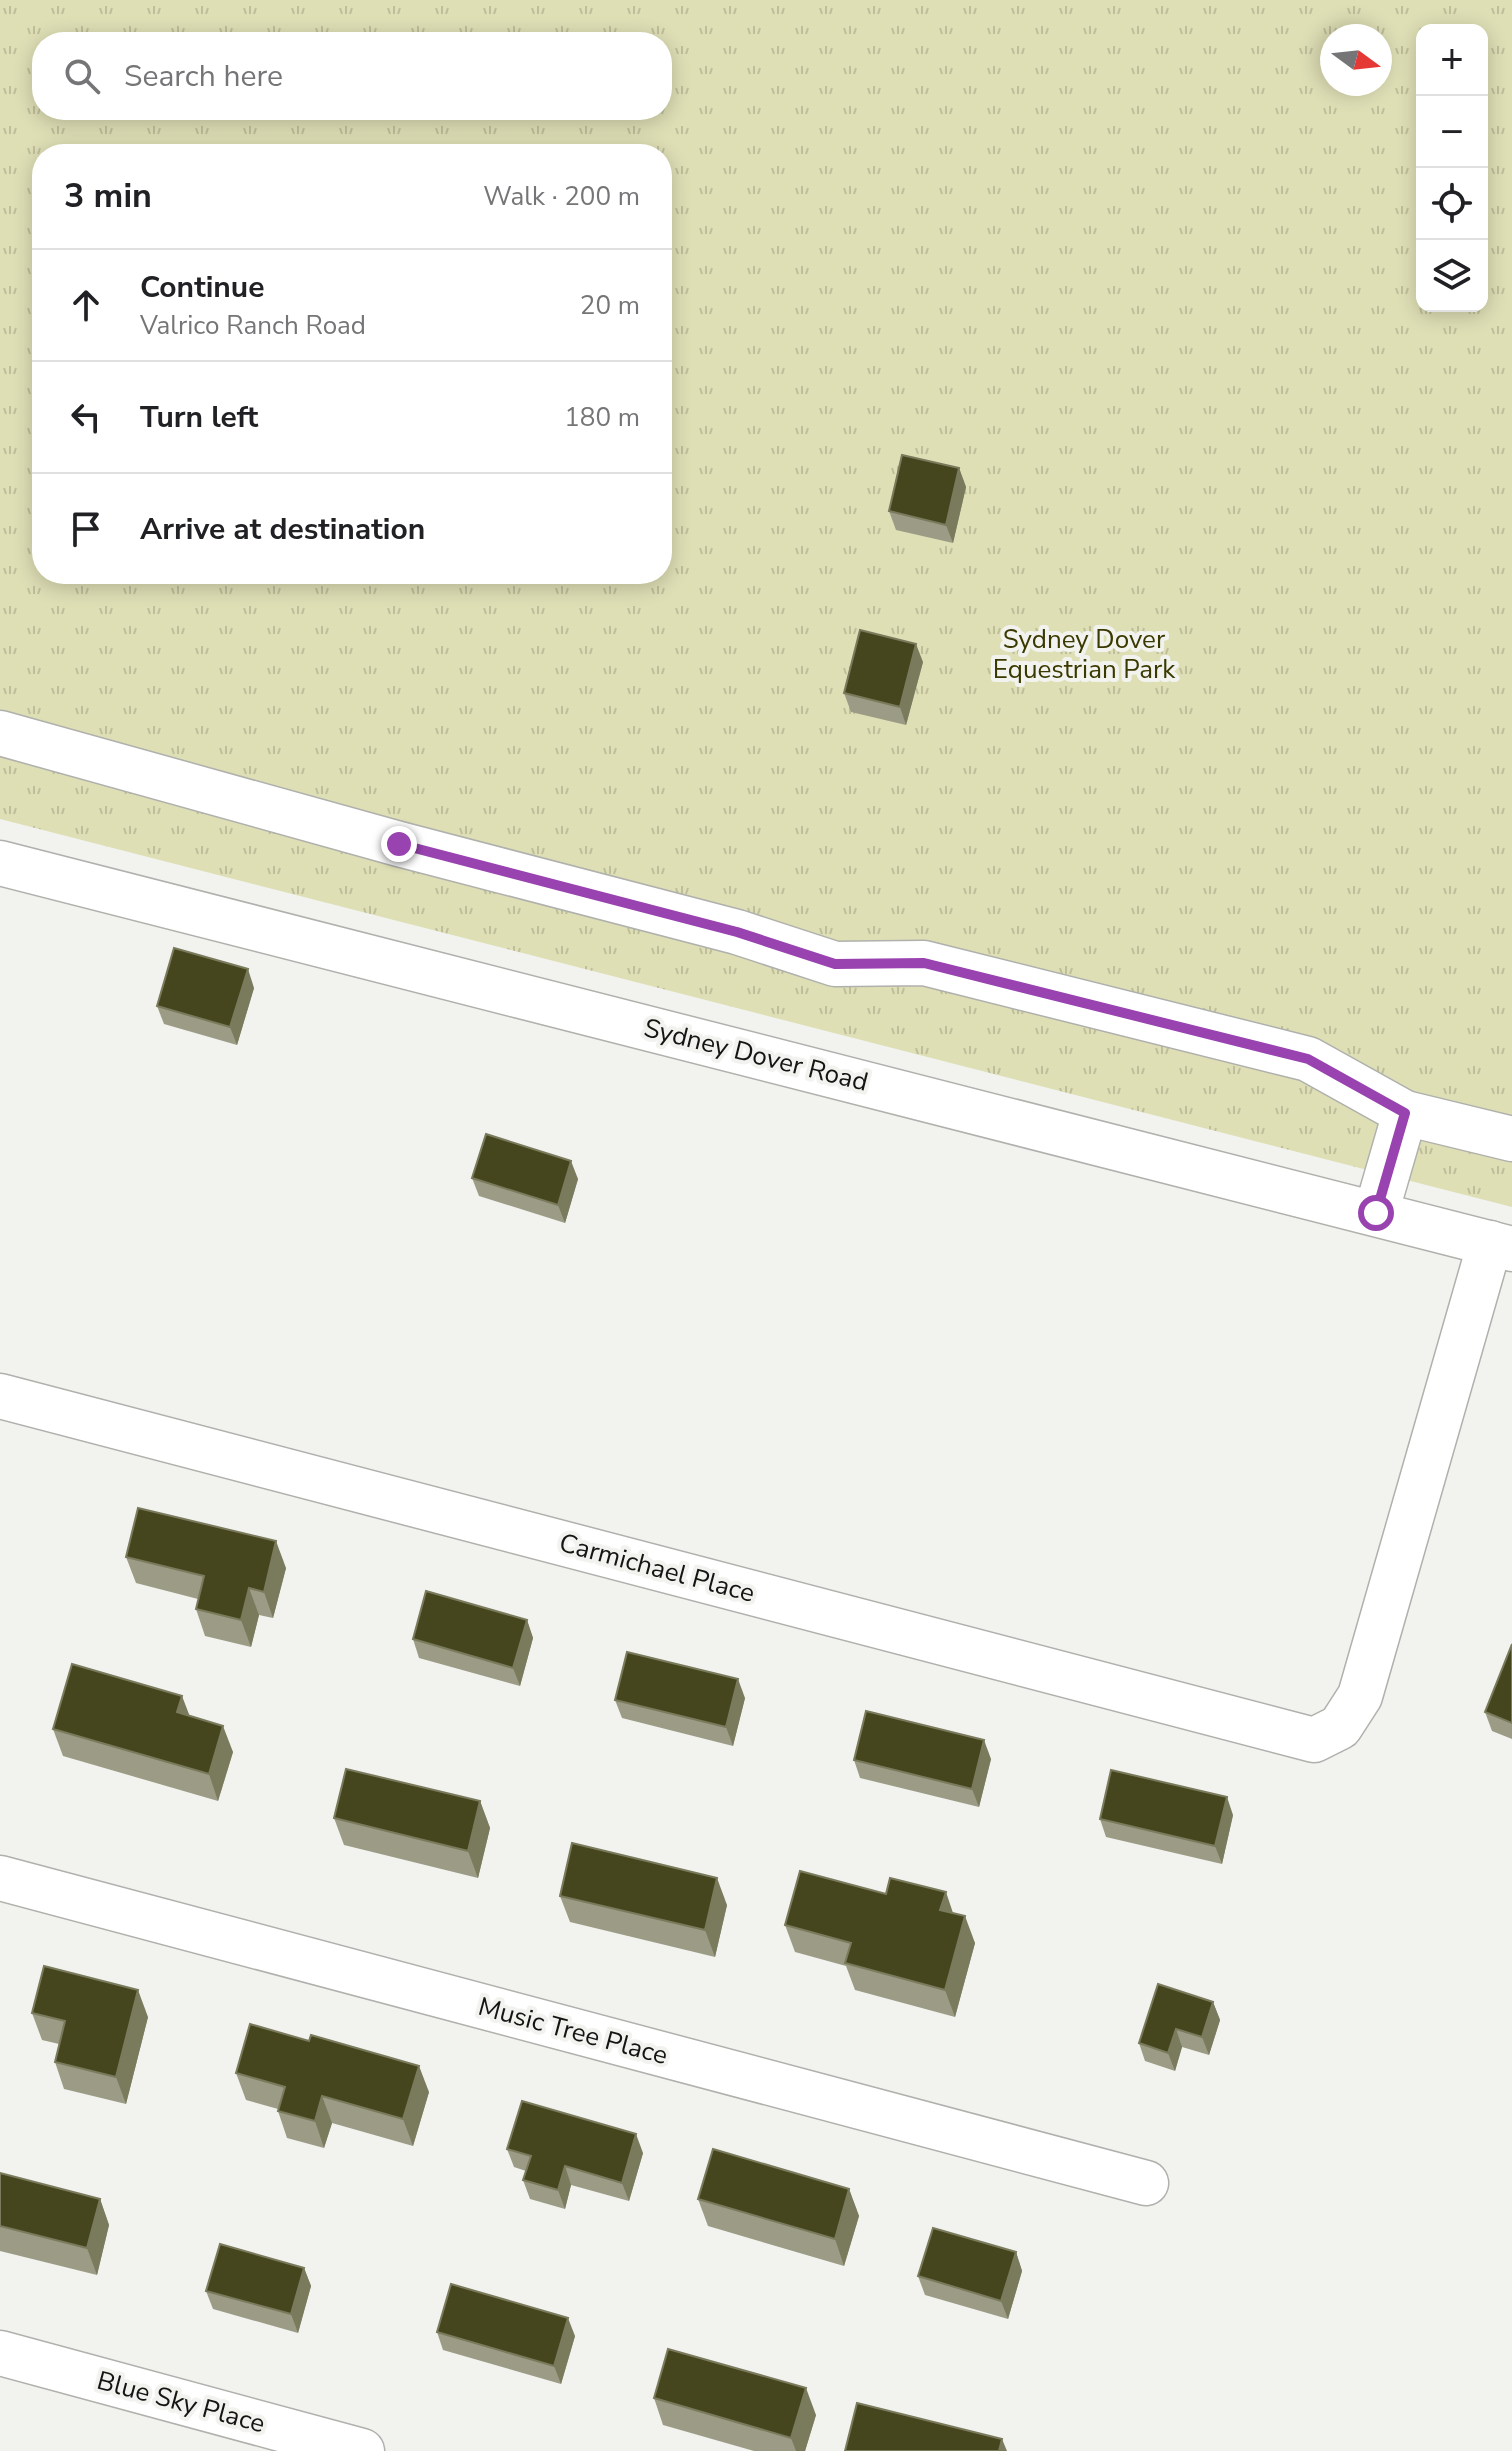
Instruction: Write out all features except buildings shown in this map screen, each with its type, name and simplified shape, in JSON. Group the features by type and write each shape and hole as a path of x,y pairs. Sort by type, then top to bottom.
{"street":[{"path":"0,733 399,844 737,932 835,964 924,963 1308,1059 1405,1113 1512,1139"},
{"name":"Sydney Dover Road","path":"0,863 1501,1246"},
{"path":"1376,1213 1405,1113"},
{"name":"Carmichael Place","path":"0,1396 1314,1740 1340,1727 1360,1696 1501,1246"},
{"name":"Music Tree Place","path":"0,1878 1146,2183"},
{"name":"Blue Sky Place","path":"0,2353 362,2451"}],"green space":[{"name":"Sydney Dover Equestrian Park","path":"0,0 1512,0 1512,1207 0,819"}],"route":[{"path":"399,844 737,932 835,964 924,963 1308,1059 1405,1113 1376,1213"}]}
